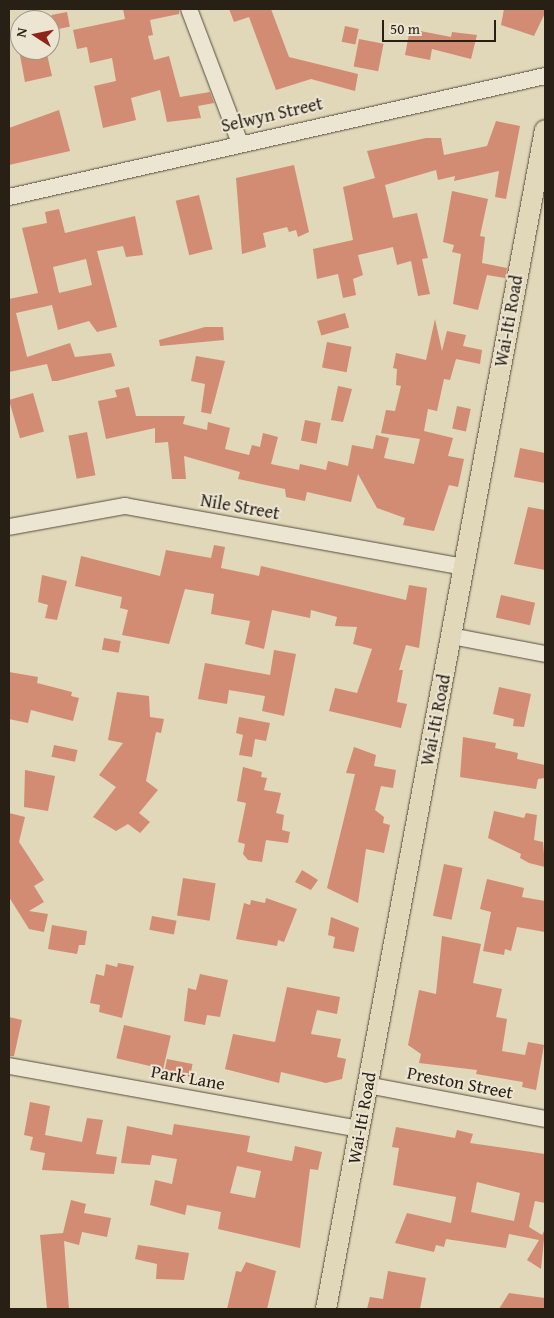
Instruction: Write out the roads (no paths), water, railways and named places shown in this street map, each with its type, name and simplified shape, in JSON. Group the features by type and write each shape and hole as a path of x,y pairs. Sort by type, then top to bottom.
{"main road":[{"name":"Wai-Iti Road","path":"326,1309 545,130"}],"street":[{"path":"189,9 240,143"},
{"name":"Selwyn Street","path":"9,197 240,143 545,76"},
{"name":"Nile Street","path":"9,527 125,506 464,567"},
{"path":"451,636 545,654"},
{"name":"Park Lane","path":"9,1066 360,1129"},
{"name":"Preston Street","path":"367,1086 545,1119"}]}
